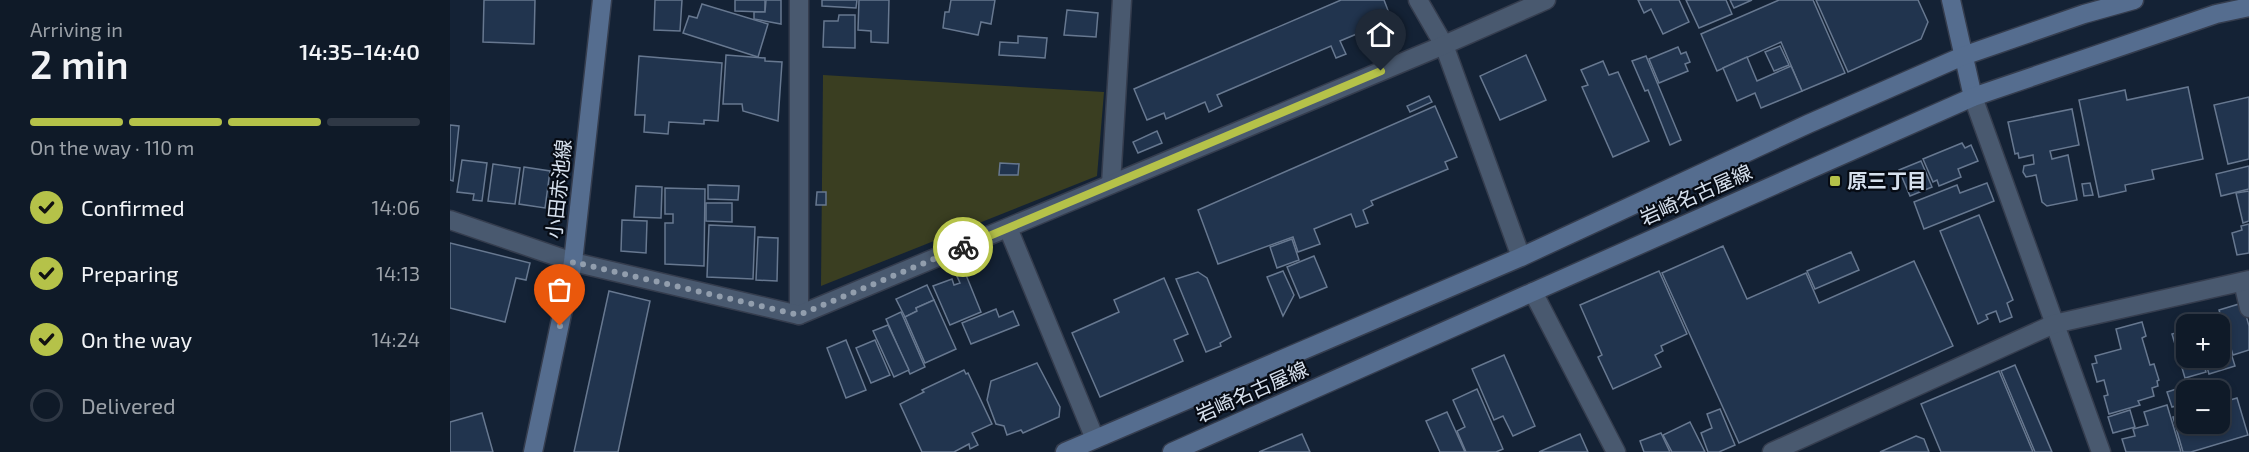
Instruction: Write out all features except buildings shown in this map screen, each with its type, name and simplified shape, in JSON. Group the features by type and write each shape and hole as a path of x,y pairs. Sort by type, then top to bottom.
{"main road":[{"name":"小田赤池線","path":"533,452 573,262 602,0"},
{"path":"1951,0 1973,98"},
{"name":"岩崎名古屋線","path":"1065,452 1521,257 1808,123 1964,56 2084,14 2134,0"},
{"name":"岩崎名古屋線","path":"1172,452 1973,98 2216,14 2249,7"}],"street":[{"path":"799,0 799,315"},
{"path":"1111,184 1122,0"},
{"path":"1418,0 1444,45 1521,257"},
{"path":"450,220 573,262 799,315 1444,45 1546,0"},
{"path":"1973,98 2100,452"},
{"path":"1008,228 1095,439"},
{"path":"1773,452 2054,324 2246,281 2249,308"},
{"path":"1533,292 1616,452"}],"green space":[{"path":"823,75 1104,92 1097,176 821,286"}],"way so far":[{"path":"560,326 573,262 799,315 963,247"}],"place":[{"name":"原三丁目","path":"1835,181"}],"route":[{"path":"963,247 1381,71"}]}
